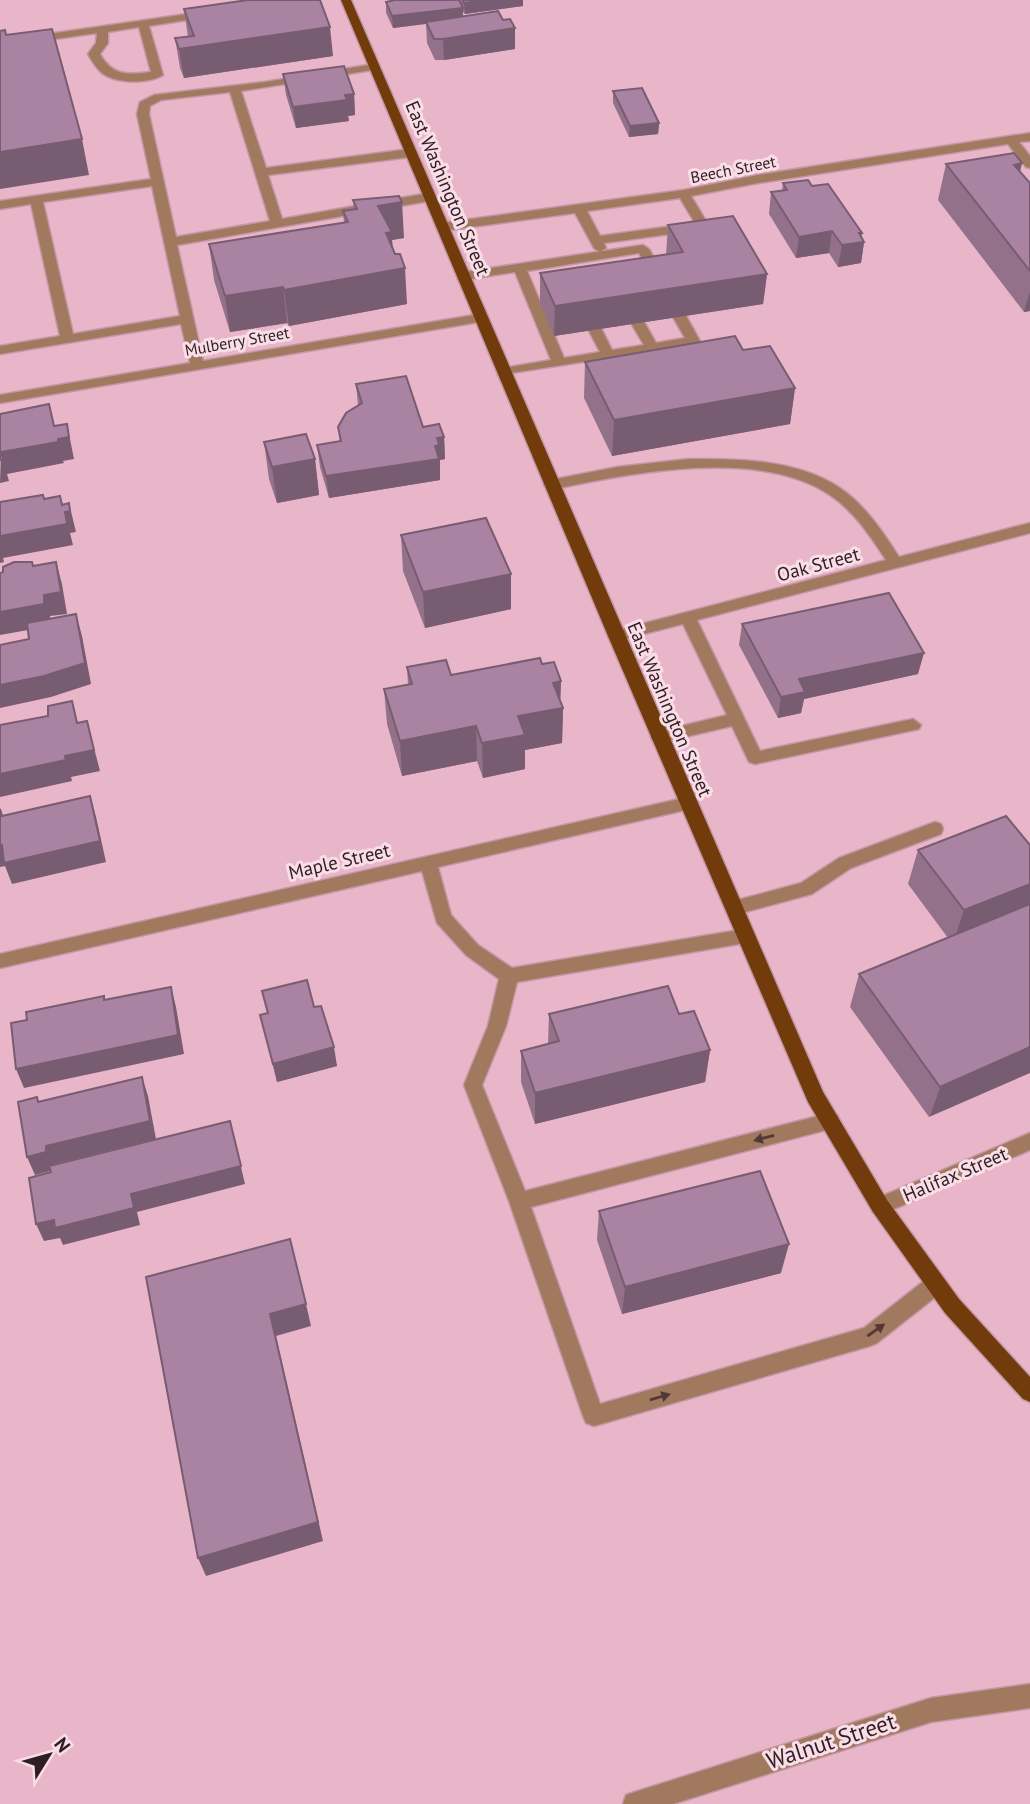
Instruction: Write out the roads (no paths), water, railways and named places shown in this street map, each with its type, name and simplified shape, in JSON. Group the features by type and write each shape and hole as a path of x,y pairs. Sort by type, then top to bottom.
{"main road":[{"name":"East Washington Street","path":"346,0 551,485 815,1096 880,1206 936,1284 952,1306 1030,1392"}],"street":[{"path":"199,0 205,15"},
{"path":"0,44 218,13"},
{"path":"103,29 102,43 94,54 100,66 110,76 129,78 157,75 143,23"},
{"path":"197,366 143,114 144,104 158,97 374,67"},
{"path":"234,87 277,223"},
{"name":"Beech Street","path":"442,227 684,194 758,179 1030,137"},
{"path":"1011,140 1030,164"},
{"path":"261,172 410,153"},
{"path":"0,205 157,182"},
{"path":"596,240 703,226 684,194"},
{"path":"170,242 429,197"},
{"path":"36,200 67,339"},
{"path":"579,208 607,261"},
{"path":"463,276 520,268 566,268 607,261 643,249 662,285"},
{"path":"520,268 559,363"},
{"path":"503,372 694,341 680,317"},
{"name":"Mulberry Street","path":"0,399 480,318"},
{"path":"0,350 187,319"},
{"path":"638,323 652,348"},
{"path":"595,329 607,355"},
{"path":"551,485 612,471 692,462 774,469 826,485 869,522 895,563"},
{"name":"Oak Street","path":"616,636 1030,528"},
{"path":"688,618 755,758 913,725"},
{"path":"659,737 737,719"},
{"name":"Maple Street","path":"0,961 688,803"},
{"path":"734,908 806,890 845,863 935,829"},
{"path":"428,862 443,918 472,950 509,976 745,936"},
{"path":"509,976 496,1026 473,1085 519,1201 594,1416 870,1336 936,1284"},
{"path":"519,1201 830,1121"},
{"name":"Halifax Street","path":"880,1206 1030,1142"},
{"name":"Walnut Street","path":"635,1804 931,1710 1030,1696"}]}
